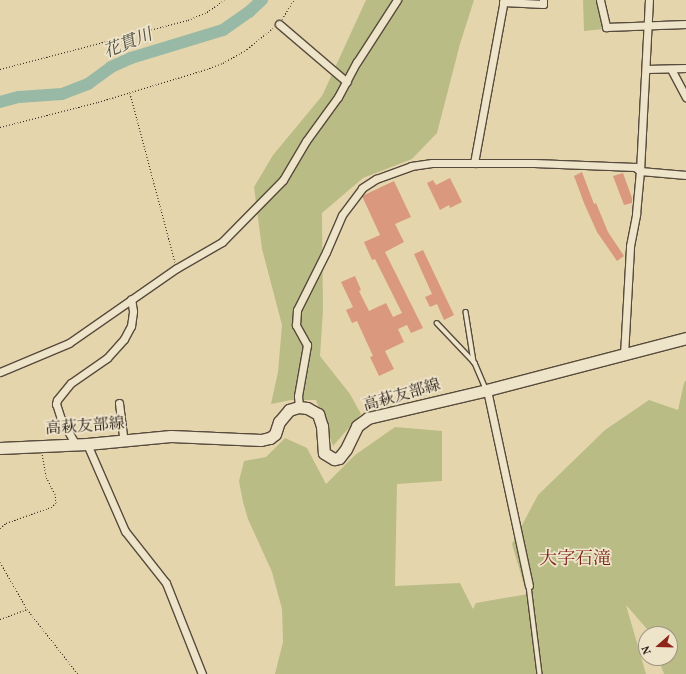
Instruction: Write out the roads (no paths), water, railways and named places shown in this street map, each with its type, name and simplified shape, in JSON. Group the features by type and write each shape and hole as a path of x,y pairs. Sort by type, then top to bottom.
{"main road":[{"name":"高萩友部線","path":"0,448 39,447 171,436 261,440 270,438 275,434 279,422 289,410 299,407 307,408 318,414 322,426 324,453 334,460 339,458 346,448 357,426 368,418 487,390 686,338"}],"street":[{"path":"0,372 69,343 177,268 222,242 268,197 283,180 306,141 338,97 373,36 397,0"},
{"path":"474,163 504,1 543,4 543,0"},
{"path":"600,0 606,27 686,24"},
{"path":"624,355 630,246 636,214 640,171 649,25 649,0"},
{"path":"279,24 347,82"},
{"path":"646,69 686,68"},
{"path":"671,69 686,97"},
{"path":"299,407 298,396 307,345 296,325 297,310 326,252 342,215 362,188 376,179 411,166 432,163 635,167 640,171 686,174"},
{"path":"132,299 133,311 131,326 124,339 107,358 71,383 57,400 56,404 61,419 81,444 125,531 166,583 202,674"},
{"path":"487,390 529,586"},
{"path":"119,403 124,441"}],"lane":[{"path":"466,312 475,363 487,390"},
{"path":"437,323 475,363"},
{"path":"529,586 540,674"}],"waterway":[{"name":"花貫川","path":"0,102 19,97 62,94 88,84 111,67 131,58 223,30 249,12 262,0"}],"district":[{"name":"大字石滝","path":"575,560"}]}
